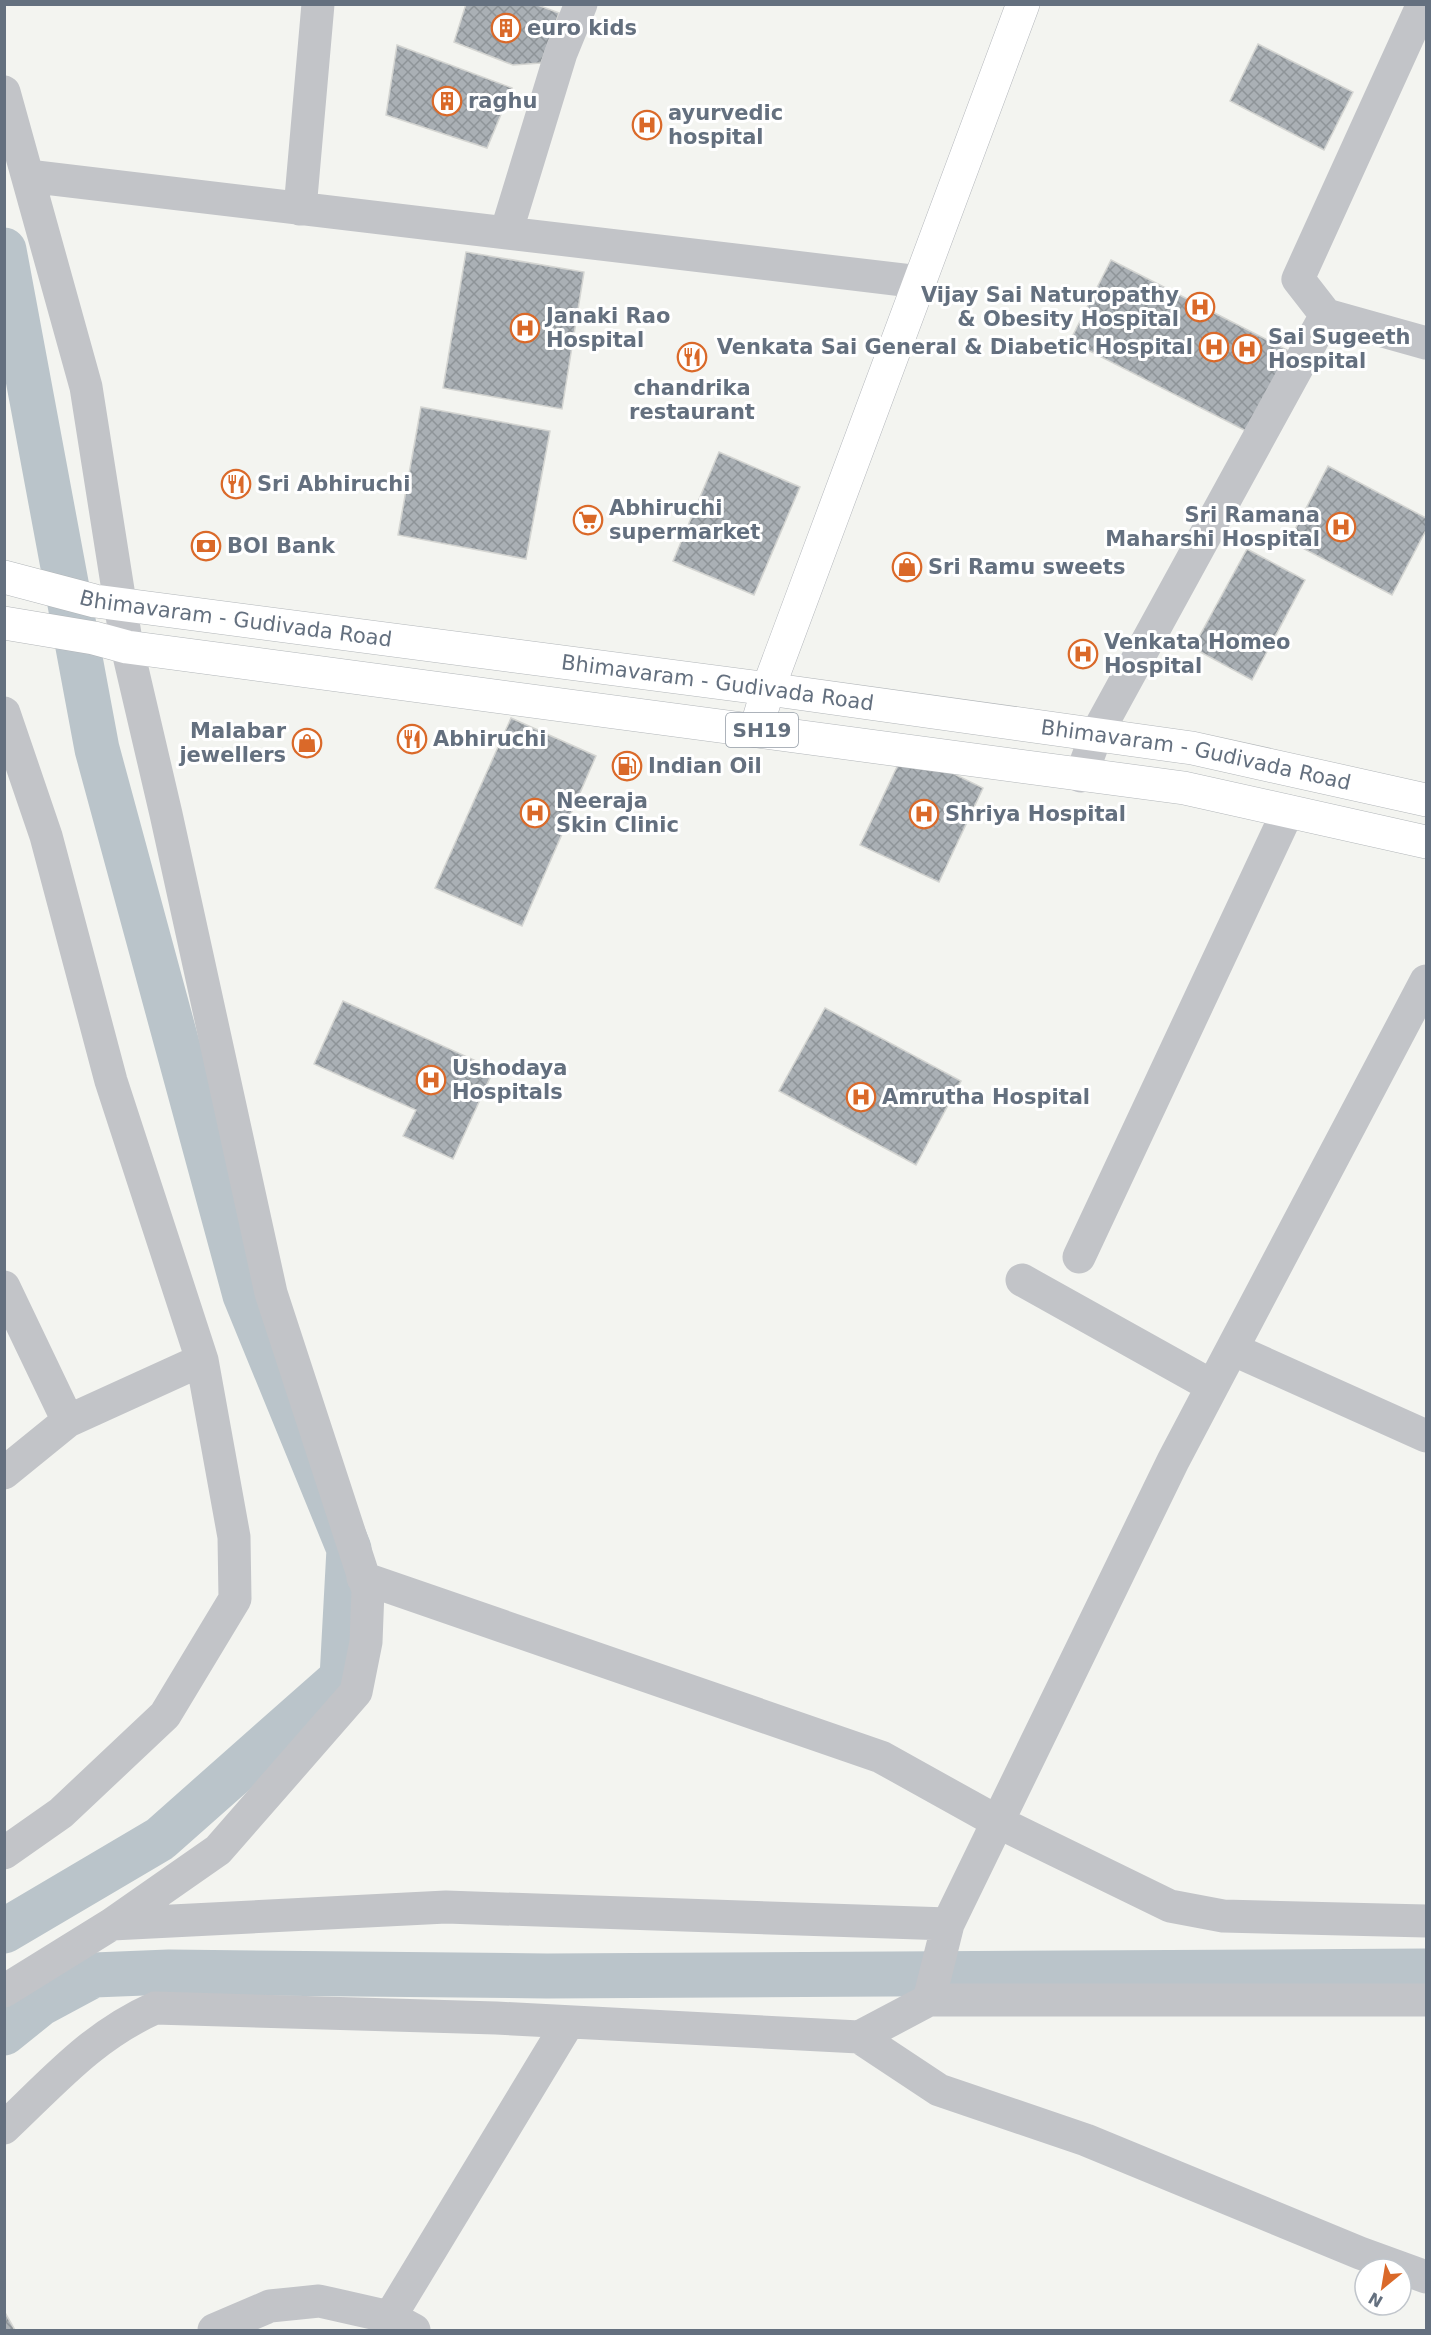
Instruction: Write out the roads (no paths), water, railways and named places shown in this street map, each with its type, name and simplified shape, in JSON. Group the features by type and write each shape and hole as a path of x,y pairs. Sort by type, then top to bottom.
{"main road":[{"path":"756,729 768,689 1023,4"},
{"name":"Bhimavaram - Gudivada Road","path":"14,580 107,602 768,689 1192,748 1426,800"},
{"name":"Bhimavaram - Gudivada Road","path":"19,625 94,638 127,647 756,729 1082,776 1184,788 1426,842"}],"street":[{"path":"300,209 318,4"},
{"path":"506,233 561,53 581,4"},
{"path":"1422,15 1298,279 1326,315 1426,343"},
{"path":"4,92 86,387 107,602 127,647 271,1293 368,1590 366,1642 356,1692 218,1850 112,1924 4,1991"},
{"path":"28,176 920,282"},
{"path":"1082,776 1096,735 1326,315"},
{"path":"4,712 46,836 111,1081 202,1360 234,1537 235,1599 165,1716 61,1813 4,1853"},
{"path":"1079,1257 1288,811"},
{"path":"929,2000 948,1924 1173,1461 1426,981"},
{"path":"1022,1280 1212,1386"},
{"path":"4,1287 68,1421"},
{"path":"1232,1349 1426,1436"},
{"path":"4,1473 68,1421 202,1360"},
{"path":"363,1578 882,1757 998,1822 1170,1906 1223,1916 1423,1914"},
{"path":"112,1924 446,1907 948,1924"},
{"path":"4,2128 91,2046 129,2019 154,2008 485,2018 860,2037 929,2000 1426,2000"},
{"path":"214,2331 270,2306 319,2301 402,2324 568,2023"},
{"path":"860,2037 939,2090 1086,2140 1360,2253 1426,2277"}],"waterway":[{"path":"4,250 97,749 245,1295 349,1549 342,1678 160,1839 4,1931"},
{"path":"4,2033 40,2004 94,1975 169,1972 547,1976 1426,1971"}],"place":[{"name":"euro kids","path":"506,28"},
{"name":"raghu","path":"447,101"},
{"name":"ayurvedic hospital","path":"647,125"},
{"name":"Vijay Sai Naturopathy & Obesity Hospital","path":"1200,307"},
{"name":"Janaki Rao Hospital","path":"525,328"},
{"name":"Venkata Sai General & Diabetic Hospital","path":"1214,347"},
{"name":"Sai Sugeeth Hospital","path":"1247,349"},
{"name":"chandrika restaurant","path":"692,357"},
{"name":"Sri Abhiruchi","path":"236,484"},
{"name":"Abhiruchi supermarket","path":"588,520"},
{"name":"Sri Ramana Maharshi Hospital","path":"1341,527"},
{"name":"BOI Bank","path":"206,546"},
{"name":"Sri Ramu sweets","path":"907,567"},
{"name":"Venkata Homeo Hospital","path":"1083,654"},
{"name":"Abhiruchi","path":"412,739"},
{"name":"Malabar jewellers","path":"307,743"},
{"name":"Indian Oil","path":"627,766"},
{"name":"Neeraja Skin Clinic","path":"535,813"},
{"name":"Shriya Hospital","path":"924,814"},
{"name":"Ushodaya Hospitals","path":"431,1080"},
{"name":"Amrutha Hospital","path":"861,1097"}]}
